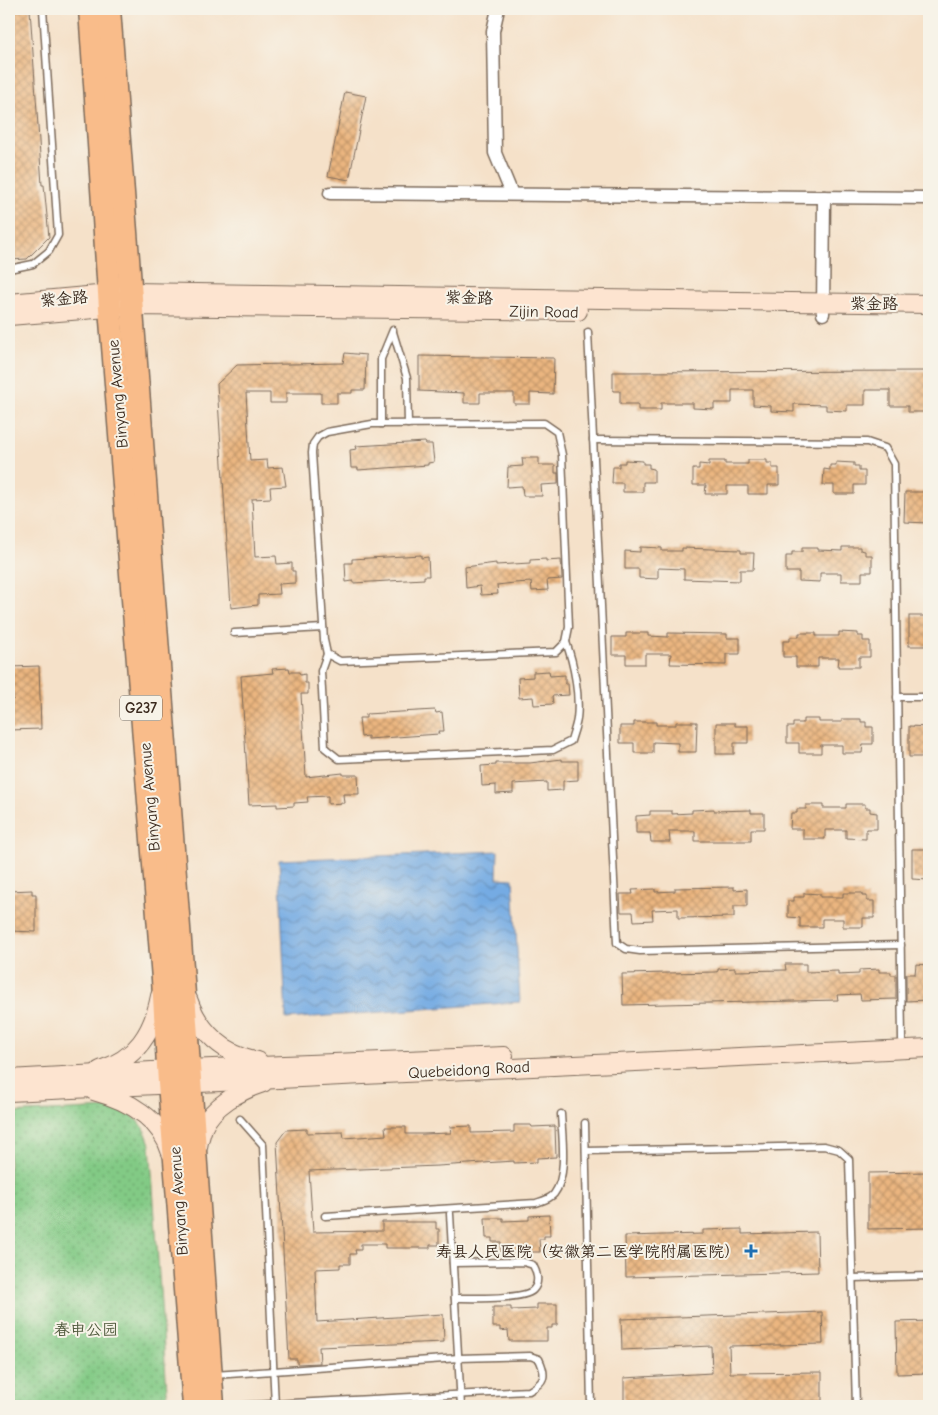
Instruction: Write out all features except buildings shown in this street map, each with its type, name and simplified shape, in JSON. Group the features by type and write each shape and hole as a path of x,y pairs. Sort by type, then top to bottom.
{"highway":[{"name":"Binyang Avenue","path":"90,9 120,300 186,1167 213,1406"},
{"name":"Binyang Avenue","path":"110,9 120,300"},
{"name":"Binyang Avenue","path":"186,1167 194,1406"}],"street":[{"path":"498,9 493,32 495,153 512,194"},
{"path":"330,193 929,198"},
{"path":"823,308 824,197"},
{"name":"紫金路","path":"9,303 120,300"},
{"name":"Zijin Road","path":"9,316 120,300 823,308 929,314"},
{"name":"紫金路","path":"823,308 929,304"},
{"path":"81,1082 113,1066 142,1043 173,979 189,1001 198,1022 213,1040 244,1058 276,1072"},
{"name":"Quebeidong Road","path":"276,1072 929,1038"},
{"name":"Quebeidong Road","path":"9,1092 81,1082 178,1076 929,1048"},
{"path":"81,1082 134,1106 149,1118 161,1131 170,1147 186,1167 198,1145 204,1126 215,1111 232,1097 276,1072"},
{"name":"Quebeidong Road","path":"9,1079 81,1082"}],"lane":[{"path":"9,269 33,264 49,251 58,235 43,9"},
{"path":"381,424 381,359 393,330 406,378 408,424"},
{"path":"588,332 617,943 626,949 640,951 901,945"},
{"path":"544,423 557,432 562,455 569,627 566,642 576,682 577,718 571,741 553,750 339,759 325,748 321,671 327,654 323,628 312,453 318,437 327,432 381,424 544,423"},
{"path":"593,440 867,442 885,448 894,464 902,1039"},
{"path":"234,632 323,628"},
{"path":"327,654 340,660 556,652 566,642"},
{"path":"898,697 929,697"},
{"path":"325,1216 536,1203 552,1196 559,1185 563,1159 561,1114"},
{"path":"240,1119 264,1144 275,1405"},
{"path":"585,1123 591,1406"},
{"path":"586,1151 824,1146 839,1150 849,1159 856,1406"},
{"path":"450,1214 461,1406"},
{"path":"453,1264 524,1262 533,1265 537,1272 538,1281 534,1290 523,1296 455,1298"},
{"path":"852,1278 929,1276"},
{"path":"210,1375 459,1358 530,1356 540,1360 544,1376 540,1385 529,1390 230,1406"}],"green space":[{"name":"春申公园","path":"110,1108 128,1111 144,1128 150,1144 168,1406 9,1406 9,1113"}],"water":[{"path":"498,851 497,878 513,879 520,1002 286,1019 279,860"}],"place":[{"name":"寿县人民医院（安徽第二医学院附属医院）","path":"751,1251"}]}
